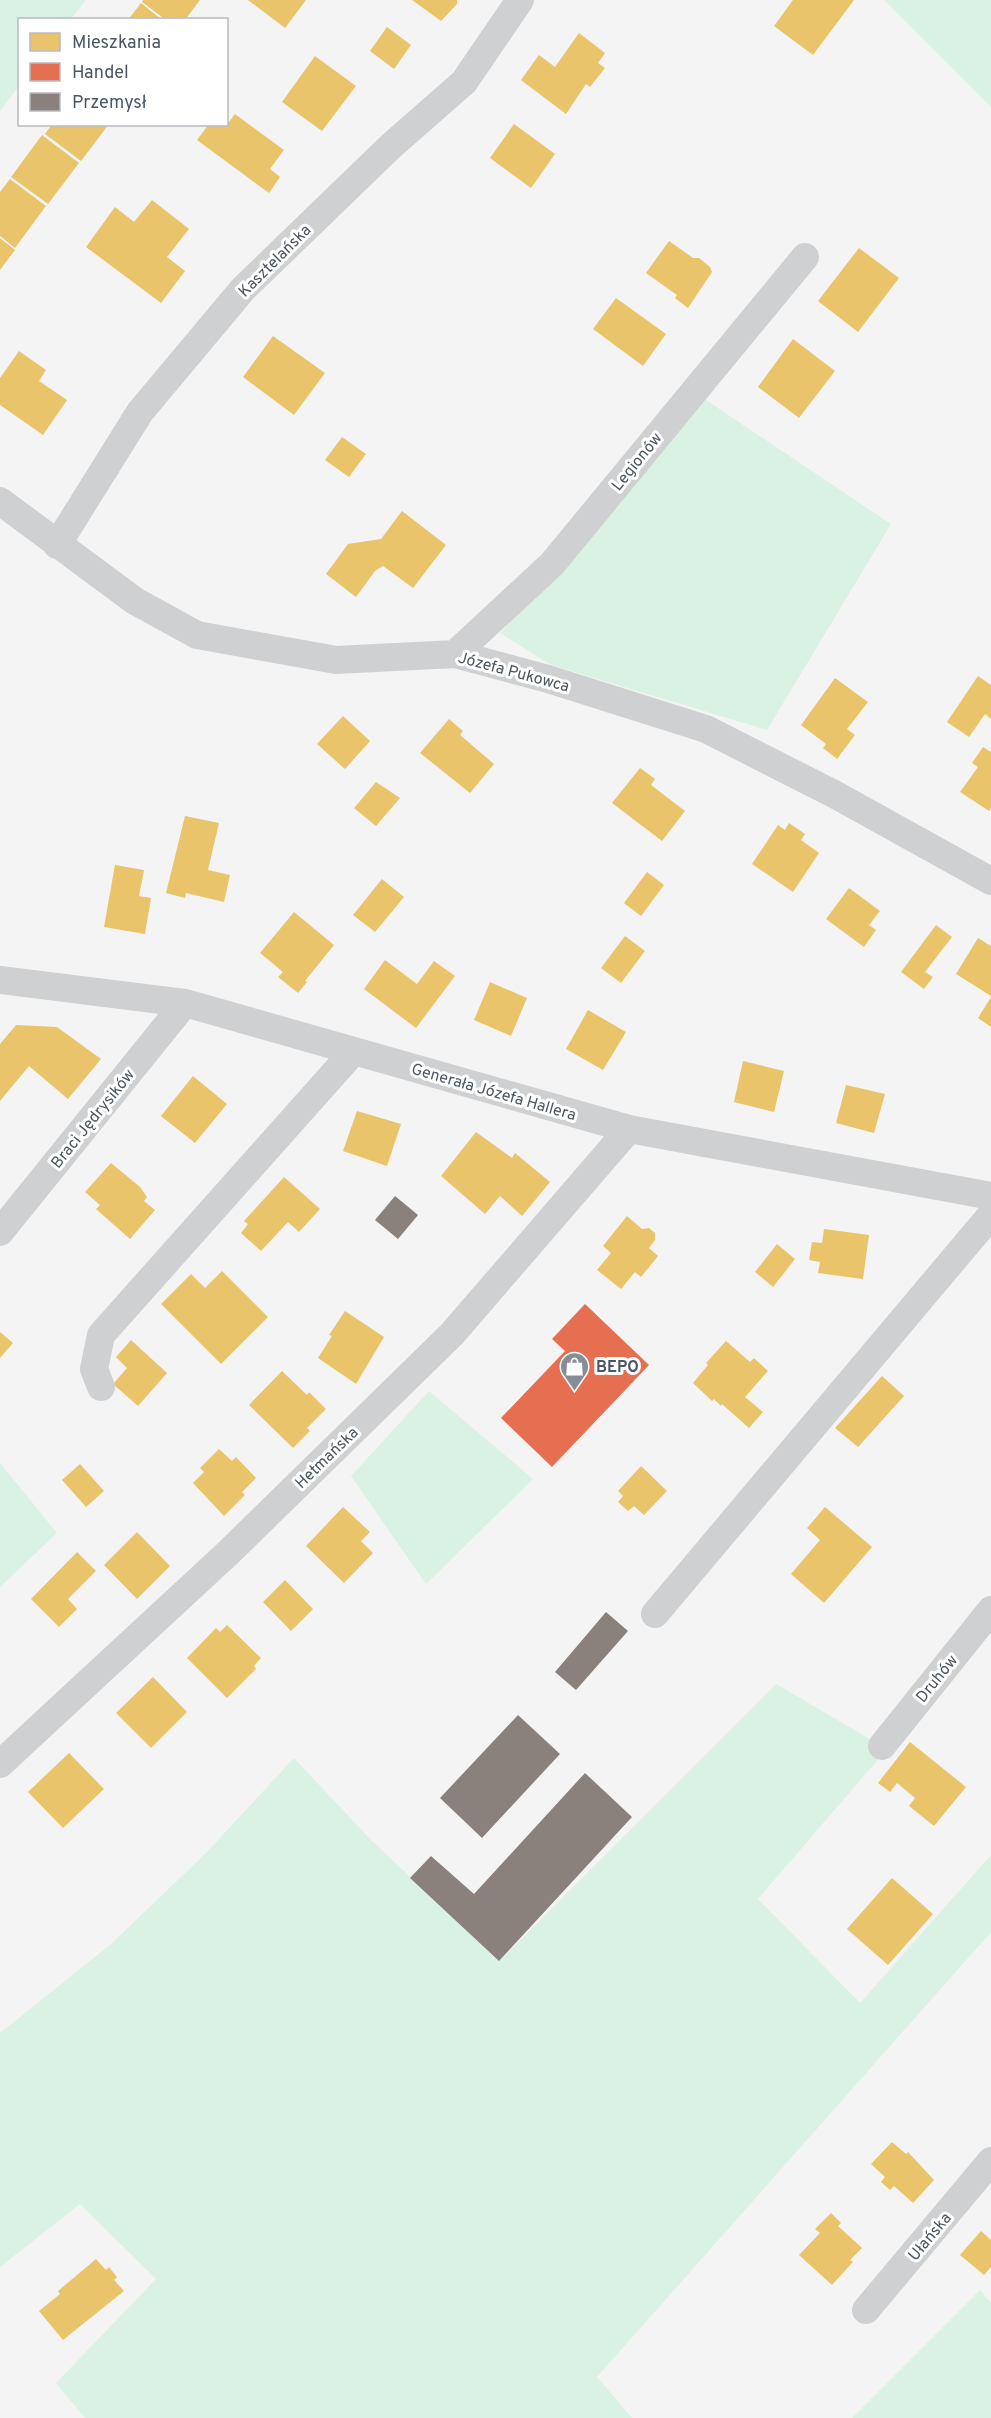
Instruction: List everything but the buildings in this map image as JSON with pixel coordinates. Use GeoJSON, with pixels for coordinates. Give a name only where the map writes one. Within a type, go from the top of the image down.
{"type":"FeatureCollection","features":[{"type":"Feature","properties":{"kind":"street","name":"Kasztelańska"},"geometry":{"type":"LineString","coordinates":[[57,545],[140,412],[243,289],[391,146],[464,82],[520,0]]}},
{"type":"Feature","properties":{"kind":"street","name":"Legionów"},"geometry":{"type":"LineString","coordinates":[[455,654],[552,564],[805,257]]}},
{"type":"Feature","properties":{"kind":"street","name":"Józefa Pukowca"},"geometry":{"type":"LineString","coordinates":[[0,501],[135,601],[196,635],[336,660],[455,654],[548,679],[706,729],[834,794],[991,881]]}},
{"type":"Feature","properties":{"kind":"street","name":"Generała Józefa Hallera"},"geometry":{"type":"LineString","coordinates":[[0,980],[185,1003],[629,1129],[991,1196]]}},
{"type":"Feature","properties":{"kind":"street","name":"Braci Jędrysików"},"geometry":{"type":"LineString","coordinates":[[0,1232],[185,1003]]}},
{"type":"Feature","properties":{"kind":"street"},"geometry":{"type":"LineString","coordinates":[[101,1387],[94,1369],[100,1335],[354,1051]]}},
{"type":"Feature","properties":{"kind":"street","name":"Hetmańska"},"geometry":{"type":"LineString","coordinates":[[0,1764],[228,1553],[452,1334],[629,1129]]}},
{"type":"Feature","properties":{"kind":"street"},"geometry":{"type":"LineString","coordinates":[[655,1614],[991,1215]]}},
{"type":"Feature","properties":{"kind":"street","name":"Druhów"},"geometry":{"type":"LineString","coordinates":[[882,1746],[991,1610]]}},
{"type":"Feature","properties":{"kind":"street","name":"Ułańska"},"geometry":{"type":"LineString","coordinates":[[866,2310],[991,2162]]}},
{"type":"Feature","properties":{"kind":"green space"},"geometry":{"type":"Polygon","coordinates":[[[0,0],[86,0],[72,18],[18,18],[18,87],[0,111],[0,0]]]}},
{"type":"Feature","properties":{"kind":"green space"},"geometry":{"type":"Polygon","coordinates":[[[884,0],[991,0],[991,107],[884,0]]]}},
{"type":"Feature","properties":{"kind":"green space"},"geometry":{"type":"Polygon","coordinates":[[[703,398],[891,524],[767,730],[551,665],[500,633],[703,398]]]}},
{"type":"Feature","properties":{"kind":"green space"},"geometry":{"type":"Polygon","coordinates":[[[429,1391],[533,1479],[426,1584],[351,1476],[429,1391]]]}},
{"type":"Feature","properties":{"kind":"green space"},"geometry":{"type":"Polygon","coordinates":[[[0,1463],[57,1533],[0,1587],[0,1463]]]}},
{"type":"Feature","properties":{"kind":"green space"},"geometry":{"type":"Polygon","coordinates":[[[776,1684],[887,1749],[758,1899],[860,2003],[991,1855],[991,1932],[597,2377],[632,2418],[85,2418],[56,2383],[156,2279],[80,2204],[0,2267],[0,2033],[111,1944],[205,1854],[294,1758],[370,1839],[499,1961],[776,1684]]]}},
{"type":"Feature","properties":{"kind":"green space"},"geometry":{"type":"Polygon","coordinates":[[[980,2290],[991,2303],[991,2418],[852,2418],[980,2290]]]}},
{"type":"Feature","properties":{"kind":"place","name":"BEPO"},"geometry":{"type":"Point","coordinates":[575,1392]}}]}
